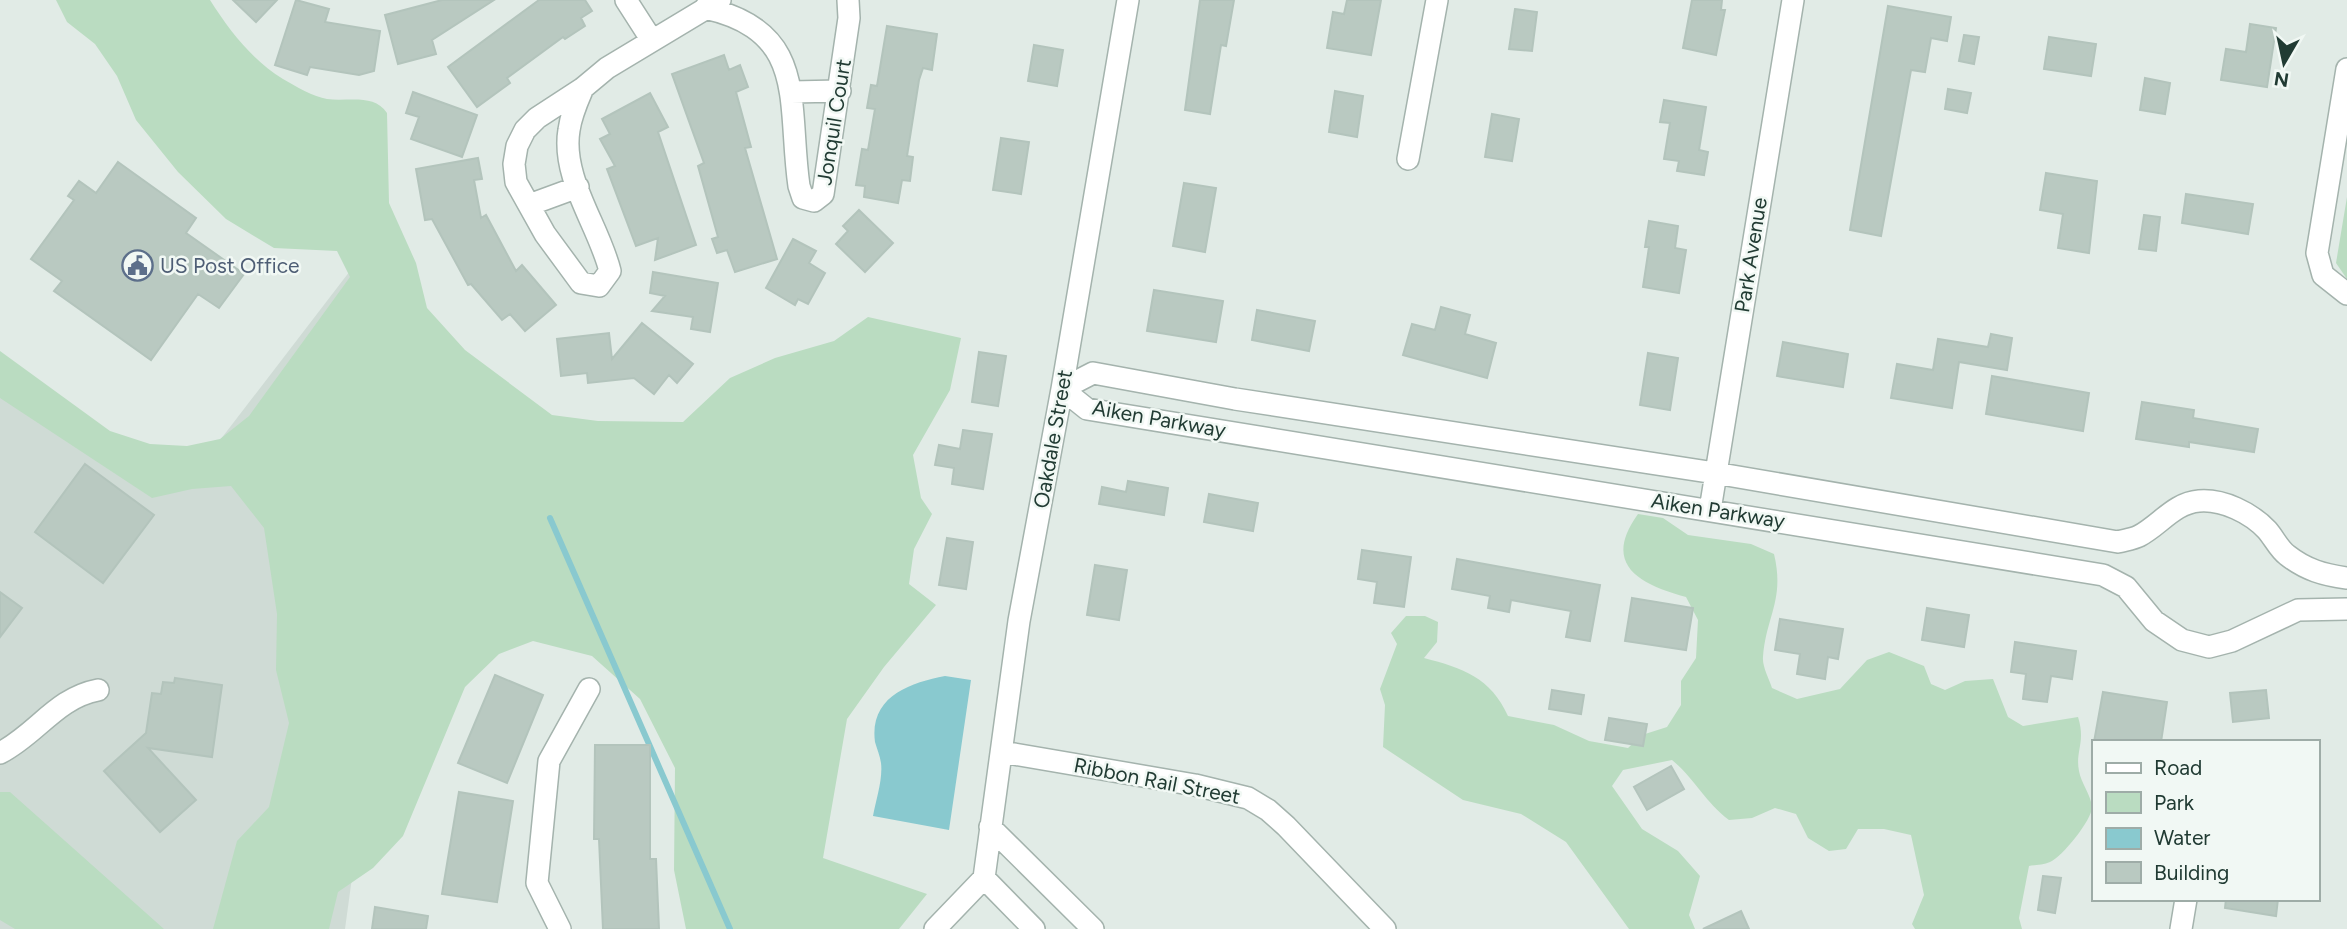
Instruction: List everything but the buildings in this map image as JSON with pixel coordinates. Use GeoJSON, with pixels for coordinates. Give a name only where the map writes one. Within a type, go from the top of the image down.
{"type":"FeatureCollection","features":[{"type":"Feature","properties":{"kind":"street"},"geometry":{"type":"LineString","coordinates":[[626,0],[651,39]]}},
{"type":"Feature","properties":{"kind":"street","name":"Jonquil Court"},"geometry":{"type":"LineString","coordinates":[[578,187],[606,251],[610,271],[599,286],[581,283],[545,234],[516,182],[514,164],[517,146],[525,130],[537,118],[651,39],[713,4],[755,26],[775,45],[791,92],[799,186],[803,198],[814,201],[823,194],[840,91],[848,0]]}},
{"type":"Feature","properties":{"kind":"street","name":"Oakdale Street"},"geometry":{"type":"LineString","coordinates":[[984,878],[1019,621],[1062,389],[1128,0]]}},
{"type":"Feature","properties":{"kind":"street"},"geometry":{"type":"LineString","coordinates":[[1408,159],[1437,0]]}},
{"type":"Feature","properties":{"kind":"street","name":"Park Avenue"},"geometry":{"type":"LineString","coordinates":[[1710,510],[1793,0]]}},
{"type":"Feature","properties":{"kind":"street"},"geometry":{"type":"LineString","coordinates":[[2347,68],[2317,253],[2323,275],[2347,294]]}},
{"type":"Feature","properties":{"kind":"street"},"geometry":{"type":"LineString","coordinates":[[529,205],[578,187],[568,139],[573,114],[583,88]]}},
{"type":"Feature","properties":{"kind":"street"},"geometry":{"type":"LineString","coordinates":[[791,92],[840,91]]}},
{"type":"Feature","properties":{"kind":"street","name":"Aiken Parkway"},"geometry":{"type":"LineString","coordinates":[[2337,577],[2302,566],[2284,553],[2266,529],[2244,512],[2221,503],[2198,501],[2174,509],[2139,536],[2118,542],[1715,473],[1234,399],[1093,373],[1062,389],[1087,409],[2103,575],[2126,587],[2154,621],[2182,640],[2209,646],[2232,640],[2298,610],[2347,609]]}},
{"type":"Feature","properties":{"kind":"street"},"geometry":{"type":"LineString","coordinates":[[2103,575],[2109,541]]}},
{"type":"Feature","properties":{"kind":"street"},"geometry":{"type":"LineString","coordinates":[[2322,608],[2337,577]]}},
{"type":"Feature","properties":{"kind":"street"},"geometry":{"type":"LineString","coordinates":[[560,929],[537,883],[549,761],[589,689]]}},
{"type":"Feature","properties":{"kind":"street"},"geometry":{"type":"LineString","coordinates":[[0,753],[36,731],[54,709],[79,694],[98,690]]}},
{"type":"Feature","properties":{"kind":"street","name":"Ribbon Rail Street"},"geometry":{"type":"LineString","coordinates":[[1002,752],[1195,785],[1248,799],[1268,810],[1286,826],[1385,929]]}},
{"type":"Feature","properties":{"kind":"street"},"geometry":{"type":"LineString","coordinates":[[990,827],[1093,929]]}},
{"type":"Feature","properties":{"kind":"street"},"geometry":{"type":"LineString","coordinates":[[935,929],[984,878],[1034,929]]}},
{"type":"Feature","properties":{"kind":"street"},"geometry":{"type":"LineString","coordinates":[[2181,929],[2186,901]]}},
{"type":"Feature","properties":{"kind":"shaded area"},"geometry":{"type":"Polygon","coordinates":[[[363,254],[428,319],[345,929],[0,929],[0,362],[184,487],[363,254]]]}},
{"type":"Feature","properties":{"kind":"green space"},"geometry":{"type":"Polygon","coordinates":[[[56,0],[210,0],[242,44],[261,63],[283,79],[322,98],[368,101],[382,107],[387,113],[389,203],[416,263],[427,308],[465,350],[552,415],[598,421],[683,422],[730,378],[775,358],[834,341],[868,317],[961,338],[950,390],[913,455],[921,498],[932,514],[914,549],[909,584],[936,605],[884,667],[847,719],[823,858],[927,894],[899,929],[686,929],[674,870],[675,768],[640,699],[592,656],[533,641],[499,654],[465,687],[403,836],[373,868],[338,892],[329,929],[213,929],[237,841],[269,807],[289,723],[276,670],[277,614],[264,528],[231,486],[192,489],[152,498],[0,398],[0,351],[110,431],[150,444],[187,446],[220,439],[249,416],[350,277],[337,251],[274,248],[226,219],[178,172],[136,120],[117,76],[95,44],[67,22],[56,0]]]}},
{"type":"Feature","properties":{"kind":"green space"},"geometry":{"type":"Polygon","coordinates":[[[2347,197],[2347,279],[2336,263],[2347,197]]]}},
{"type":"Feature","properties":{"kind":"green space"},"geometry":{"type":"Polygon","coordinates":[[[1638,514],[1663,518],[1688,535],[1751,544],[1774,554],[1777,570],[1776,596],[1763,657],[1772,688],[1797,699],[1840,689],[1867,660],[1889,652],[1924,666],[1931,684],[1945,690],[1965,681],[1993,679],[2008,717],[2023,726],[2078,717],[2081,733],[2079,771],[2091,802],[2091,813],[2075,838],[2055,859],[2045,864],[2029,866],[2019,918],[2022,929],[1915,929],[1912,924],[1924,895],[1911,835],[1884,829],[1858,829],[1846,849],[1829,851],[1808,838],[1796,814],[1775,808],[1752,818],[1729,820],[1672,760],[1623,770],[1612,786],[1642,829],[1678,851],[1700,876],[1689,915],[1695,929],[1629,929],[1566,842],[1521,814],[1463,800],[1383,747],[1385,705],[1380,689],[1397,644],[1391,633],[1406,616],[1425,616],[1438,622],[1437,642],[1424,658],[1451,666],[1474,677],[1493,692],[1508,716],[1554,725],[1589,741],[1628,748],[1642,735],[1667,727],[1681,705],[1681,681],[1696,658],[1698,620],[1686,597],[1653,586],[1630,569],[1625,559],[1624,546],[1628,531],[1638,514]]]}},
{"type":"Feature","properties":{"kind":"green space"},"geometry":{"type":"Polygon","coordinates":[[[0,792],[10,792],[164,929],[15,929],[0,920],[0,792]]]}},
{"type":"Feature","properties":{"kind":"water"},"geometry":{"type":"Polygon","coordinates":[[[945,676],[971,680],[949,830],[873,816],[881,776],[881,760],[875,742],[878,714],[885,703],[905,688],[945,676]]]}},
{"type":"Feature","properties":{"kind":"waterway"},"geometry":{"type":"LineString","coordinates":[[550,518],[730,929]]}},
{"type":"Feature","properties":{"kind":"place","name":"US Post Office"},"geometry":{"type":"Point","coordinates":[137,266]}}]}
